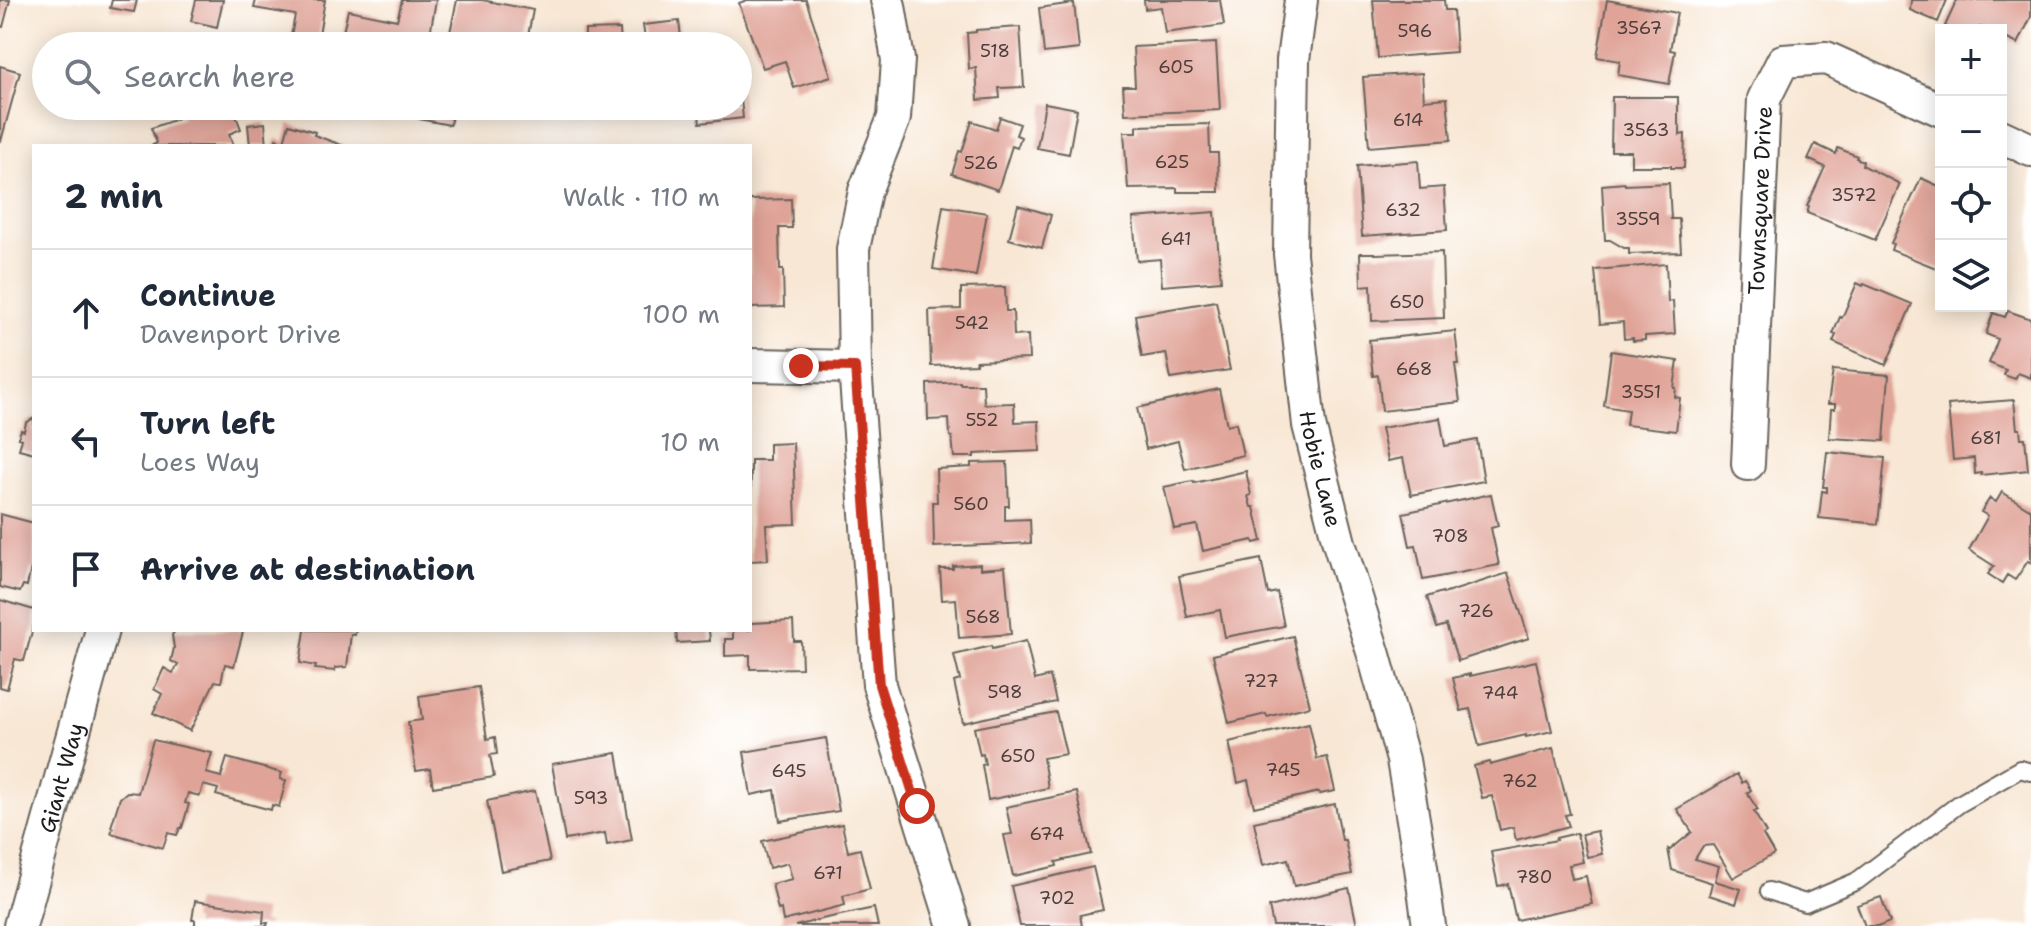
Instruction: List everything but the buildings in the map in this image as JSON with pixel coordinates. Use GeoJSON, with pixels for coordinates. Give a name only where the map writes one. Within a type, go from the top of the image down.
{"type":"FeatureCollection","features":[{"type":"Feature","properties":{"kind":"street"},"geometry":{"type":"LineString","coordinates":[[887,0],[898,60],[894,118],[865,191],[853,249],[855,367],[879,685],[954,926]]}},
{"type":"Feature","properties":{"kind":"street","name":"Hobie Lane"},"geometry":{"type":"LineString","coordinates":[[1301,0],[1293,60],[1290,254],[1309,425],[1339,543],[1403,760],[1429,926]]}},
{"type":"Feature","properties":{"kind":"street","name":"Townsquare Drive"},"geometry":{"type":"LineString","coordinates":[[1748,464],[1764,99],[1783,61],[1826,58],[1935,107]]}},
{"type":"Feature","properties":{"kind":"street"},"geometry":{"type":"LineString","coordinates":[[2007,139],[2031,150]]}},
{"type":"Feature","properties":{"kind":"street"},"geometry":{"type":"LineString","coordinates":[[752,365],[855,367]]}},
{"type":"Feature","properties":{"kind":"street","name":"Giant Way"},"geometry":{"type":"LineString","coordinates":[[20,926],[101,632]]}},
{"type":"Feature","properties":{"kind":"lane"},"geometry":{"type":"LineString","coordinates":[[1769,891],[1805,903],[1857,881],[1959,804],[2020,769],[2031,772]]}},
{"type":"Feature","properties":{"kind":"route"},"geometry":{"type":"LineString","coordinates":[[801,366],[855,367],[879,685],[917,806]]}}]}
